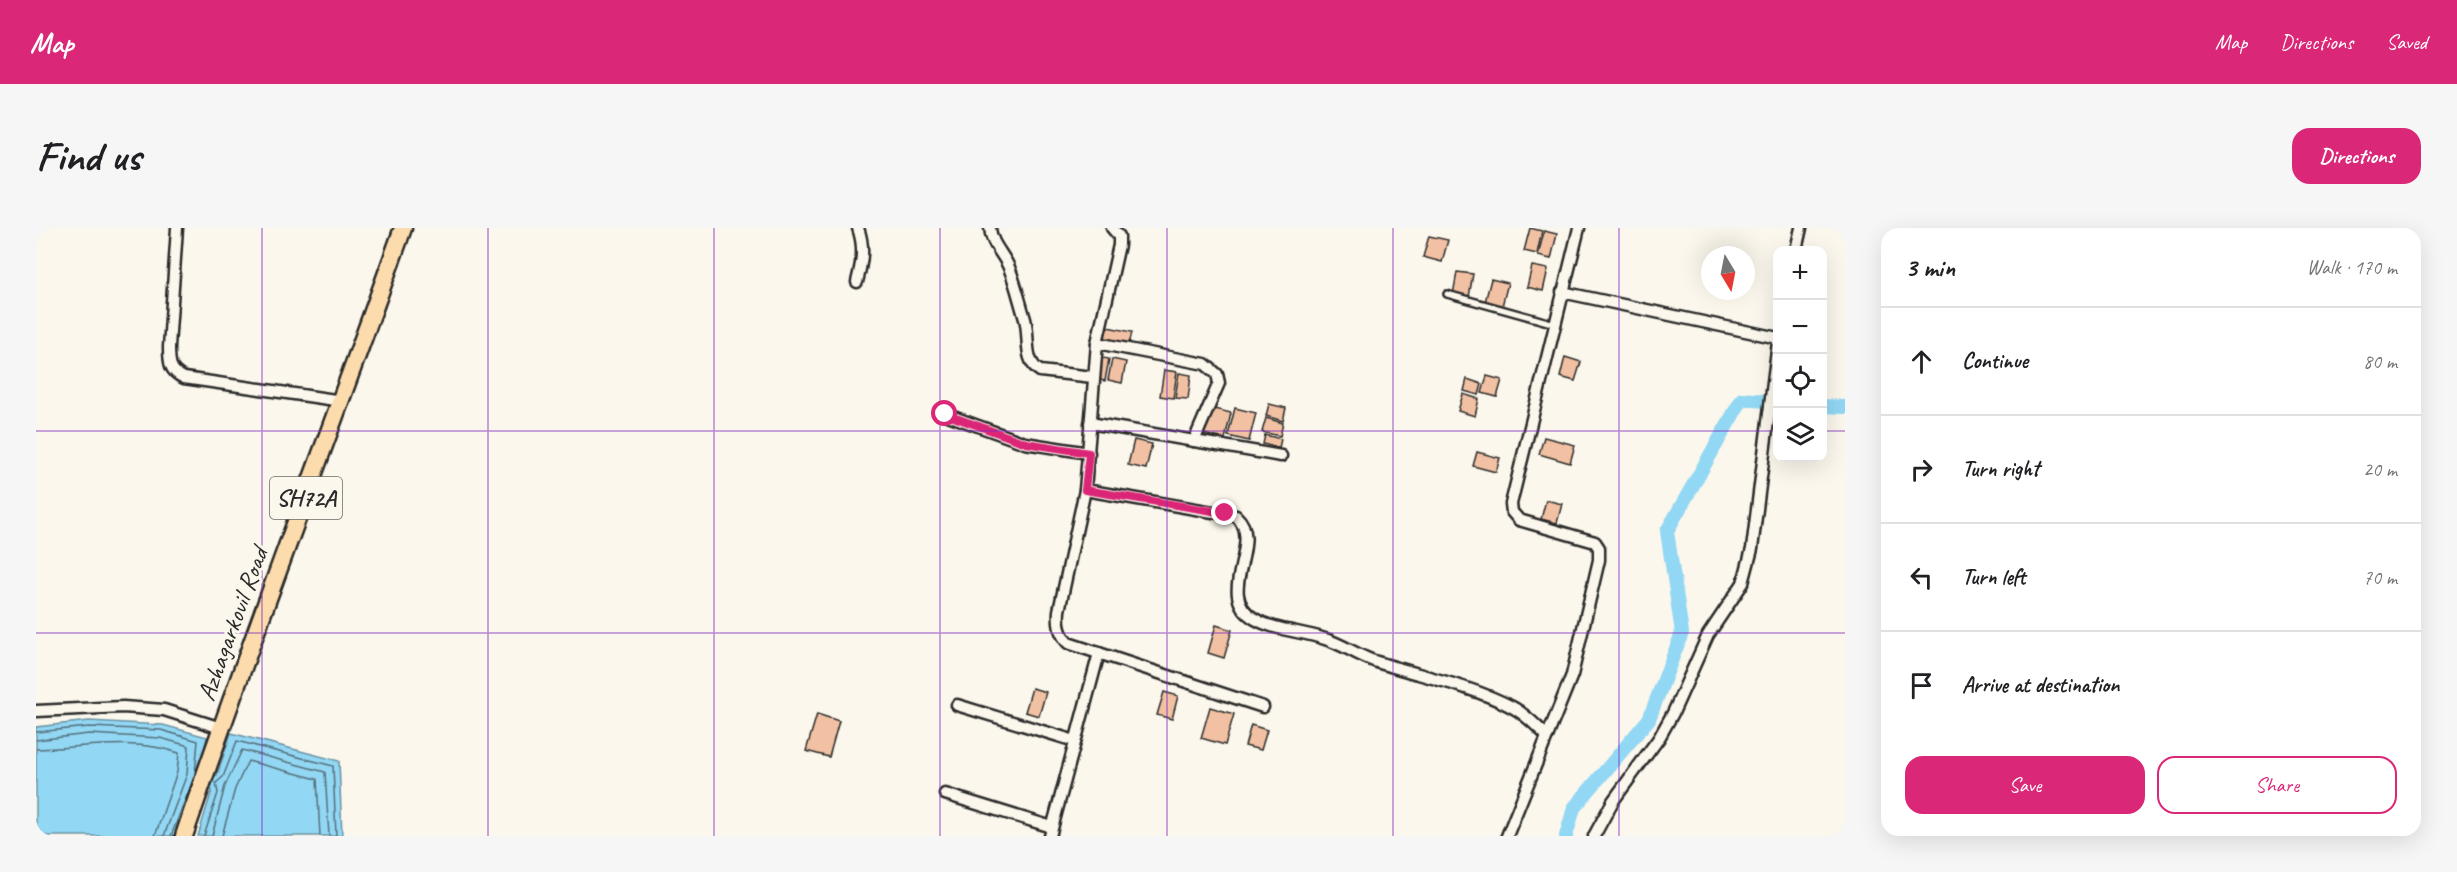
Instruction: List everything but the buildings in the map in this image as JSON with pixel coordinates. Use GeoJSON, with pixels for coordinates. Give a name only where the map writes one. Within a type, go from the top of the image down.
{"type":"FeatureCollection","features":[{"type":"Feature","properties":{"kind":"main road","name":"Azhagarkovil Road"},"geometry":{"type":"LineString","coordinates":[[184,836],[403,228]]}},
{"type":"Feature","properties":{"kind":"street"},"geometry":{"type":"LineString","coordinates":[[177,228],[169,346],[170,365],[175,373],[184,378],[342,401]]}},
{"type":"Feature","properties":{"kind":"street"},"geometry":{"type":"LineString","coordinates":[[857,282],[863,243],[858,228]]}},
{"type":"Feature","properties":{"kind":"street"},"geometry":{"type":"LineString","coordinates":[[990,228],[995,244],[1010,269],[1025,319],[1029,354],[1034,368],[1040,371],[1093,377]]}},
{"type":"Feature","properties":{"kind":"street"},"geometry":{"type":"LineString","coordinates":[[1112,228],[1119,236],[1119,246],[1098,343],[1093,377],[1085,490],[1059,611],[1058,626],[1068,643],[1263,707]]}},
{"type":"Feature","properties":{"kind":"street"},"geometry":{"type":"LineString","coordinates":[[1507,836],[1572,675],[1599,560],[1599,548],[1594,542],[1519,520],[1512,512],[1514,487],[1579,228]]}},
{"type":"Feature","properties":{"kind":"street"},"geometry":{"type":"LineString","coordinates":[[1797,246],[1801,228]]}},
{"type":"Feature","properties":{"kind":"street"},"geometry":{"type":"LineString","coordinates":[[1562,292],[1773,339]]}},
{"type":"Feature","properties":{"kind":"street"},"geometry":{"type":"LineString","coordinates":[[1098,343],[1205,364],[1212,368],[1219,383],[1194,441]]}},
{"type":"Feature","properties":{"kind":"street"},"geometry":{"type":"LineString","coordinates":[[1594,836],[1613,801],[1664,730],[1708,635],[1743,583],[1752,549],[1776,354]]}},
{"type":"Feature","properties":{"kind":"street"},"geometry":{"type":"LineString","coordinates":[[945,414],[1026,443],[1089,453]]}},
{"type":"Feature","properties":{"kind":"street"},"geometry":{"type":"LineString","coordinates":[[1090,423],[1281,456]]}},
{"type":"Feature","properties":{"kind":"street"},"geometry":{"type":"LineString","coordinates":[[1085,490],[1236,516],[1242,521],[1245,532],[1245,545],[1237,580],[1238,597],[1242,609],[1254,619],[1323,638],[1361,657],[1487,697],[1513,708],[1547,736]]}},
{"type":"Feature","properties":{"kind":"street"},"geometry":{"type":"LineString","coordinates":[[945,794],[1051,832],[1099,653]]}},
{"type":"Feature","properties":{"kind":"street"},"geometry":{"type":"LineString","coordinates":[[957,705],[1075,741]]}},
{"type":"Feature","properties":{"kind":"street"},"geometry":{"type":"LineString","coordinates":[[36,711],[123,706],[164,710],[221,728]]}},
{"type":"Feature","properties":{"kind":"lane"},"geometry":{"type":"LineString","coordinates":[[1447,294],[1555,324]]}},
{"type":"Feature","properties":{"kind":"water"},"geometry":{"type":"Polygon","coordinates":[[[89,721],[163,725],[207,737],[200,770],[217,775],[231,733],[339,761],[342,836],[198,836],[212,790],[196,785],[176,836],[36,836],[36,727],[89,721]]]}},
{"type":"Feature","properties":{"kind":"waterway"},"geometry":{"type":"LineString","coordinates":[[1566,836],[1574,808],[1649,719],[1682,633],[1667,531],[1742,399],[1773,402]]}},
{"type":"Feature","properties":{"kind":"waterway"},"geometry":{"type":"LineString","coordinates":[[1827,406],[1845,407]]}},
{"type":"Feature","properties":{"kind":"route"},"geometry":{"type":"LineString","coordinates":[[945,414],[1026,443],[1089,453],[1085,490],[1225,513]]}}]}
